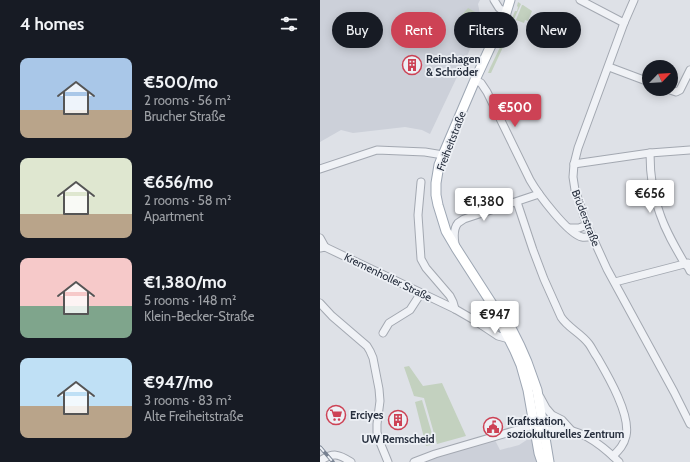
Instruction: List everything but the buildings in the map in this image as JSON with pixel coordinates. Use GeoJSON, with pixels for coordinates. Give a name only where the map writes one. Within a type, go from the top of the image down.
{"type":"FeatureCollection","features":[{"type":"Feature","properties":{"kind":"main road","name":"Freiheitstraße"},"geometry":{"type":"LineString","coordinates":[[506,12],[510,0]]}},
{"type":"Feature","properties":{"kind":"main road","name":"Freiheitstraße"},"geometry":{"type":"LineString","coordinates":[[490,48],[443,155],[438,174],[436,195],[446,231],[503,321],[509,324],[530,368],[537,390],[539,453],[542,462]]}},
{"type":"Feature","properties":{"kind":"main road","name":"Freiheitstraße"},"geometry":{"type":"LineString","coordinates":[[503,321],[503,327],[515,351],[524,377],[549,462]]}},
{"type":"Feature","properties":{"kind":"street"},"geometry":{"type":"LineString","coordinates":[[494,0],[499,8],[505,12]]}},
{"type":"Feature","properties":{"kind":"street"},"geometry":{"type":"LineString","coordinates":[[580,0],[624,23]]}},
{"type":"Feature","properties":{"kind":"street","name":"Brüderstraße"},"geometry":{"type":"LineString","coordinates":[[634,0],[590,115],[574,164],[572,177],[591,236],[690,424]]}},
{"type":"Feature","properties":{"kind":"street"},"geometry":{"type":"LineString","coordinates":[[608,67],[642,79]]}},
{"type":"Feature","properties":{"kind":"street"},"geometry":{"type":"LineString","coordinates":[[678,91],[680,90],[690,70]]}},
{"type":"Feature","properties":{"kind":"street"},"geometry":{"type":"LineString","coordinates":[[475,80],[481,83],[487,92],[530,180],[539,194],[552,211],[574,233],[584,238],[591,236]]}},
{"type":"Feature","properties":{"kind":"street"},"geometry":{"type":"LineString","coordinates":[[320,169],[377,150],[433,153],[443,155]]}},
{"type":"Feature","properties":{"kind":"street"},"geometry":{"type":"LineString","coordinates":[[574,164],[650,153],[690,150]]}},
{"type":"Feature","properties":{"kind":"street"},"geometry":{"type":"LineString","coordinates":[[650,153],[656,201],[660,213],[670,237],[687,263],[690,271]]}},
{"type":"Feature","properties":{"kind":"street"},"geometry":{"type":"LineString","coordinates":[[421,182],[418,216],[421,259],[426,268],[450,296],[455,309]]}},
{"type":"Feature","properties":{"kind":"street"},"geometry":{"type":"LineString","coordinates":[[456,248],[454,238],[455,229],[458,223],[464,219],[539,194]]}},
{"type":"Feature","properties":{"kind":"street"},"geometry":{"type":"LineString","coordinates":[[414,462],[434,454],[539,428],[552,422],[558,423],[593,440],[616,459],[625,442],[627,428],[626,423],[612,382],[590,345],[584,338],[564,322],[561,317],[536,258],[518,202]]}},
{"type":"Feature","properties":{"kind":"street"},"geometry":{"type":"LineString","coordinates":[[569,228],[579,228],[587,225]]}},
{"type":"Feature","properties":{"kind":"street"},"geometry":{"type":"LineString","coordinates":[[320,238],[322,248]]}},
{"type":"Feature","properties":{"kind":"street","name":"Kremenholler Straße"},"geometry":{"type":"LineString","coordinates":[[322,248],[388,276],[455,309],[498,336],[509,339]]}},
{"type":"Feature","properties":{"kind":"street"},"geometry":{"type":"LineString","coordinates":[[615,282],[687,263]]}},
{"type":"Feature","properties":{"kind":"street"},"geometry":{"type":"LineString","coordinates":[[383,333],[389,323],[410,310],[421,293]]}},
{"type":"Feature","properties":{"kind":"street"},"geometry":{"type":"LineString","coordinates":[[320,302],[332,316],[367,346],[370,351],[376,372],[380,400],[377,432],[388,462]]}},
{"type":"Feature","properties":{"kind":"street"},"geometry":{"type":"LineString","coordinates":[[482,325],[494,326],[503,321]]}},
{"type":"Feature","properties":{"kind":"street"},"geometry":{"type":"LineString","coordinates":[[537,390],[540,399],[546,408],[552,415],[562,420],[572,431]]}},
{"type":"Feature","properties":{"kind":"street"},"geometry":{"type":"LineString","coordinates":[[320,461],[331,456],[339,455],[351,462]]}},
{"type":"Feature","properties":{"kind":"shaded area"},"geometry":{"type":"Polygon","coordinates":[[[320,0],[480,0],[478,4],[480,12],[454,12],[454,48],[471,48],[430,134],[422,130],[405,127],[353,133],[341,130],[320,142],[320,0]]]}},
{"type":"Feature","properties":{"kind":"shaded area"},"geometry":{"type":"Polygon","coordinates":[[[542,430],[552,462],[423,462],[424,460],[495,440],[500,450],[519,445],[542,430]]]}},
{"type":"Feature","properties":{"kind":"green space"},"geometry":{"type":"Polygon","coordinates":[[[518,2],[521,4],[517,12],[515,12],[517,11],[518,2]]]}},
{"type":"Feature","properties":{"kind":"green space"},"geometry":{"type":"Polygon","coordinates":[[[522,5],[532,11],[526,12],[526,20],[524,23],[518,21],[518,15],[522,5]]]}},
{"type":"Feature","properties":{"kind":"green space"},"geometry":{"type":"Polygon","coordinates":[[[468,8],[475,12],[464,12],[468,8]]]}},
{"type":"Feature","properties":{"kind":"green space"},"geometry":{"type":"Polygon","coordinates":[[[500,48],[503,48],[491,73],[488,73],[500,48]]]}},
{"type":"Feature","properties":{"kind":"green space"},"geometry":{"type":"Polygon","coordinates":[[[409,366],[423,386],[442,383],[466,436],[437,444],[424,398],[414,396],[404,367],[409,366]]]}},
{"type":"Feature","properties":{"kind":"green space"},"geometry":{"type":"Polygon","coordinates":[[[422,400],[435,444],[426,446],[415,402],[422,400]]]}},
{"type":"Feature","properties":{"kind":"railway"},"geometry":{"type":"LineString","coordinates":[[320,447],[333,462]]}},
{"type":"Feature","properties":{"kind":"place","name":"Reinshagen & Schröder"},"geometry":{"type":"Point","coordinates":[412,65]}},
{"type":"Feature","properties":{"kind":"place","name":"Erciyes"},"geometry":{"type":"Point","coordinates":[336,415]}},
{"type":"Feature","properties":{"kind":"place","name":"UW Remscheid"},"geometry":{"type":"Point","coordinates":[398,420]}},
{"type":"Feature","properties":{"kind":"place","name":"Kraftstation, soziokulturelles Zentrum"},"geometry":{"type":"Point","coordinates":[493,427]}}]}
